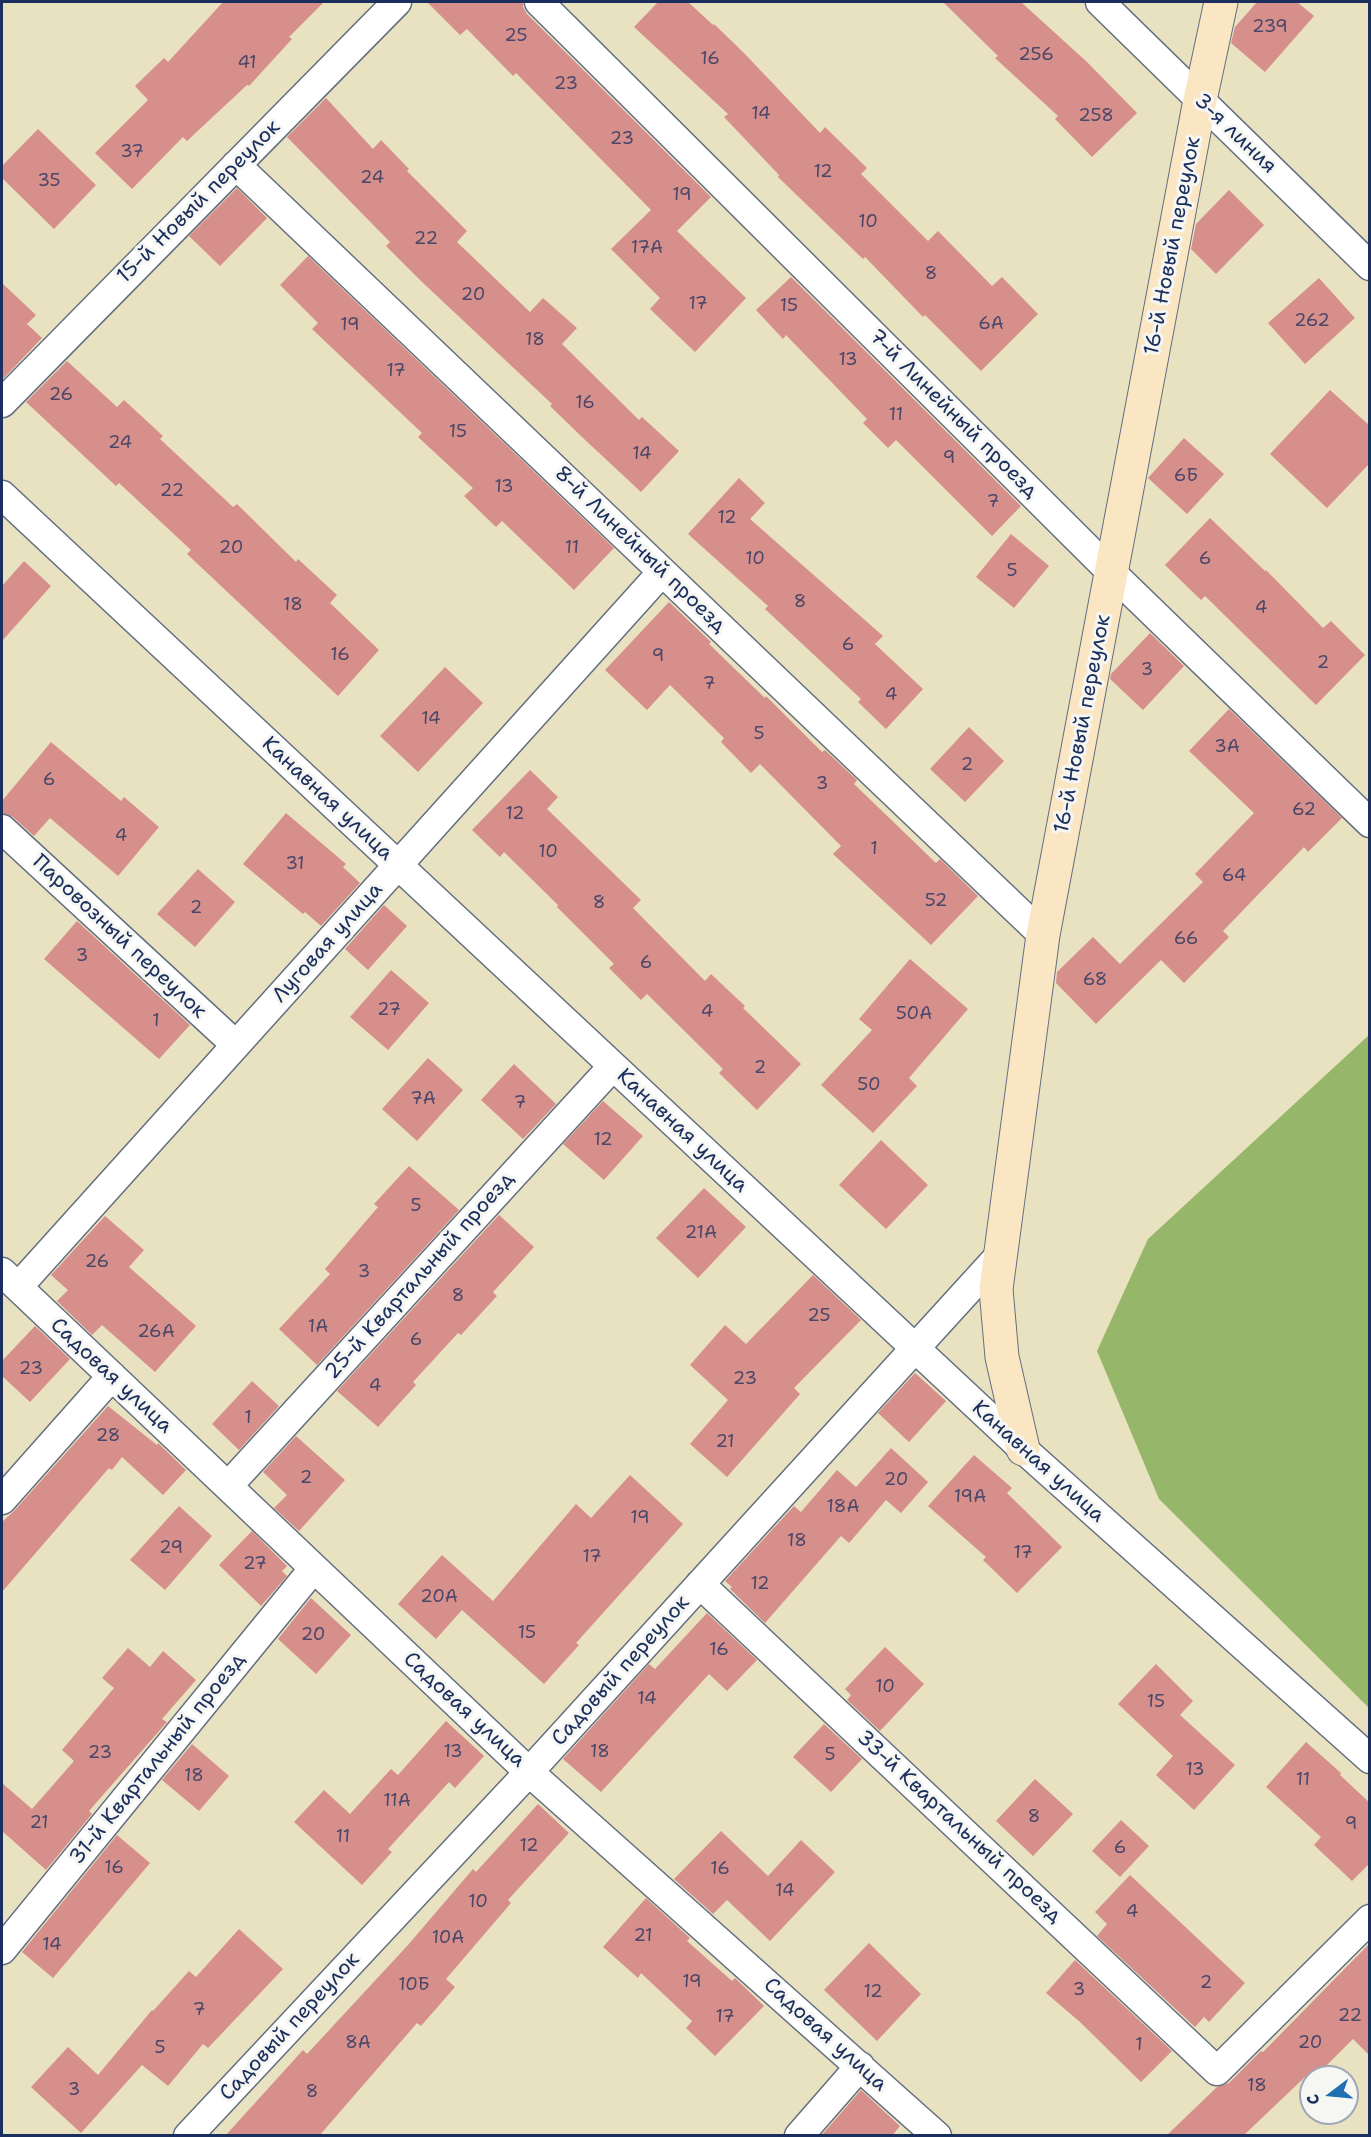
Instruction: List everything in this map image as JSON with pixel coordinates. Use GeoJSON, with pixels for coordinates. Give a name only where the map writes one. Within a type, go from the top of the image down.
{"type":"FeatureCollection","features":[{"type":"Feature","properties":{"kind":"street","name":"15-й Новый переулок"},"geometry":{"type":"LineString","coordinates":[[2,403],[397,2]]}},
{"type":"Feature","properties":{"kind":"street","name":"7-й Линейный проезд"},"geometry":{"type":"LineString","coordinates":[[539,2],[1112,572],[1370,823]]}},
{"type":"Feature","properties":{"kind":"street","name":"3-я линия"},"geometry":{"type":"LineString","coordinates":[[1100,2],[1370,266]]}},
{"type":"Feature","properties":{"kind":"street","name":"16-й Новый переулок"},"geometry":{"type":"LineString","coordinates":[[1023,1449],[1002,1357],[996,1290],[1043,935],[1200,100],[1221,2]]}},
{"type":"Feature","properties":{"kind":"street","name":"8-й Линейный проезд"},"geometry":{"type":"LineString","coordinates":[[236,165],[1043,935]]}},
{"type":"Feature","properties":{"kind":"street","name":"Канавная улица"},"geometry":{"type":"LineString","coordinates":[[2,495],[1023,1449],[1370,1759]]}},
{"type":"Feature","properties":{"kind":"street","name":"Луговая улица"},"geometry":{"type":"LineString","coordinates":[[10,1280],[236,1045],[662,572]]}},
{"type":"Feature","properties":{"kind":"street","name":"Паровозный переулок"},"geometry":{"type":"LineString","coordinates":[[2,829],[236,1045]]}},
{"type":"Feature","properties":{"kind":"street","name":"25-й Квартальный проезд"},"geometry":{"type":"LineString","coordinates":[[228,1486],[613,1066]]}},
{"type":"Feature","properties":{"kind":"street","name":"Садовый переулок"},"geometry":{"type":"LineString","coordinates":[[199,2132],[1000,1255]]}},
{"type":"Feature","properties":{"kind":"street","name":"Садовая улица"},"geometry":{"type":"LineString","coordinates":[[10,1280],[529,1772],[937,2136]]}},
{"type":"Feature","properties":{"kind":"street"},"geometry":{"type":"LineString","coordinates":[[2,1500],[112,1376]]}},
{"type":"Feature","properties":{"kind":"street","name":"31-й Квартальный проезд"},"geometry":{"type":"LineString","coordinates":[[2,1950],[314,1568]]}},
{"type":"Feature","properties":{"kind":"street","name":"33-й Квартальный проезд"},"geometry":{"type":"LineString","coordinates":[[700,1584],[1217,2071],[1370,1919]]}},
{"type":"Feature","properties":{"kind":"street"},"geometry":{"type":"LineString","coordinates":[[799,2136],[860,2066]]}},
{"type":"Feature","properties":{"kind":"green space"},"geometry":{"type":"Polygon","coordinates":[[[1369,1035],[1369,1708],[1159,1499],[1097,1351],[1148,1239],[1369,1035]]]}},
{"type":"Feature","properties":{"kind":"building"},"geometry":{"type":"Polygon","coordinates":[[[223,2],[324,2],[289,37],[292,39],[249,86],[247,85],[187,141],[183,137],[132,189],[95,153],[148,100],[135,86],[164,58],[168,62],[223,2]]]}},
{"type":"Feature","properties":{"kind":"building"},"geometry":{"type":"Polygon","coordinates":[[[427,2],[523,2],[527,14],[711,197],[677,231],[746,298],[695,352],[650,309],[660,298],[611,249],[651,210],[516,73],[513,76],[467,29],[460,35],[427,2]]]}},
{"type":"Feature","properties":{"kind":"building"},"geometry":{"type":"Polygon","coordinates":[[[658,2],[688,2],[744,53],[820,133],[825,127],[867,168],[861,174],[928,241],[938,231],[992,286],[1002,277],[1038,314],[981,371],[925,315],[923,317],[865,257],[863,259],[778,177],[779,175],[724,117],[728,114],[634,27],[658,2]]]}},
{"type":"Feature","properties":{"kind":"building"},"geometry":{"type":"Polygon","coordinates":[[[943,2],[1021,2],[1087,62],[1137,113],[1092,157],[1055,119],[1058,116],[995,58],[998,56],[943,2]]]}},
{"type":"Feature","properties":{"kind":"building"},"geometry":{"type":"Polygon","coordinates":[[[1257,2],[1297,2],[1314,16],[1265,72],[1231,43],[1235,27],[1257,2]]]}},
{"type":"Feature","properties":{"kind":"building"},"geometry":{"type":"Polygon","coordinates":[[[326,98],[373,149],[381,140],[409,169],[407,171],[467,231],[457,242],[530,312],[543,298],[577,328],[562,344],[639,420],[642,417],[679,451],[641,492],[386,246],[390,242],[287,137],[326,98]]]}},
{"type":"Feature","properties":{"kind":"building"},"geometry":{"type":"Polygon","coordinates":[[[38,129],[96,185],[54,229],[2,178],[2,166],[38,129]]]}},
{"type":"Feature","properties":{"kind":"building"},"geometry":{"type":"Polygon","coordinates":[[[237,188],[267,218],[220,266],[189,236],[237,188]]]}},
{"type":"Feature","properties":{"kind":"building"},"geometry":{"type":"Polygon","coordinates":[[[1229,190],[1264,225],[1216,274],[1191,249],[1196,224],[1229,190]]]}},
{"type":"Feature","properties":{"kind":"building"},"geometry":{"type":"Polygon","coordinates":[[[308,256],[614,548],[574,590],[502,521],[496,527],[464,496],[473,488],[418,437],[422,433],[312,329],[318,323],[280,285],[308,256]]]}},
{"type":"Feature","properties":{"kind":"building"},"geometry":{"type":"Polygon","coordinates":[[[791,277],[1021,506],[992,536],[896,440],[888,448],[863,423],[867,419],[786,335],[783,339],[756,310],[791,277]]]}},
{"type":"Feature","properties":{"kind":"building"},"geometry":{"type":"Polygon","coordinates":[[[1319,278],[1355,318],[1305,364],[1268,323],[1319,278]]]}},
{"type":"Feature","properties":{"kind":"building"},"geometry":{"type":"Polygon","coordinates":[[[2,283],[36,315],[27,324],[42,338],[2,380],[2,283]]]}},
{"type":"Feature","properties":{"kind":"building"},"geometry":{"type":"Polygon","coordinates":[[[67,361],[117,407],[124,400],[163,436],[160,439],[233,507],[237,504],[296,562],[298,559],[337,595],[330,603],[379,650],[338,696],[187,554],[191,550],[119,483],[116,486],[26,402],[67,361]]]}},
{"type":"Feature","properties":{"kind":"building"},"geometry":{"type":"Polygon","coordinates":[[[1330,390],[1370,426],[1370,463],[1327,508],[1270,454],[1330,390]]]}},
{"type":"Feature","properties":{"kind":"building"},"geometry":{"type":"Polygon","coordinates":[[[1184,438],[1224,474],[1187,514],[1148,478],[1184,438]]]}},
{"type":"Feature","properties":{"kind":"building"},"geometry":{"type":"Polygon","coordinates":[[[739,478],[765,503],[750,519],[883,636],[875,644],[923,689],[886,729],[858,702],[861,699],[765,609],[768,606],[688,534],[739,478]]]}},
{"type":"Feature","properties":{"kind":"building"},"geometry":{"type":"Polygon","coordinates":[[[1210,518],[1266,570],[1323,628],[1331,621],[1365,655],[1316,705],[1205,596],[1201,600],[1165,565],[1210,518]]]}},
{"type":"Feature","properties":{"kind":"building"},"geometry":{"type":"Polygon","coordinates":[[[1011,534],[1049,566],[1014,608],[976,577],[1011,534]]]}},
{"type":"Feature","properties":{"kind":"building"},"geometry":{"type":"Polygon","coordinates":[[[24,561],[51,586],[2,641],[2,586],[24,561]]]}},
{"type":"Feature","properties":{"kind":"building"},"geometry":{"type":"Polygon","coordinates":[[[669,602],[711,642],[709,644],[822,752],[825,750],[857,780],[854,784],[936,863],[940,859],[978,896],[931,945],[833,854],[841,846],[760,764],[751,773],[721,742],[724,738],[670,685],[647,710],[605,670],[669,602]]]}},
{"type":"Feature","properties":{"kind":"building"},"geometry":{"type":"Polygon","coordinates":[[[1150,633],[1184,666],[1143,710],[1110,679],[1111,674],[1150,633]]]}},
{"type":"Feature","properties":{"kind":"building"},"geometry":{"type":"Polygon","coordinates":[[[445,667],[483,703],[418,772],[380,736],[445,667]]]}},
{"type":"Feature","properties":{"kind":"building"},"geometry":{"type":"Polygon","coordinates":[[[1229,709],[1342,818],[1308,852],[1304,847],[1223,931],[1229,937],[1184,983],[1161,960],[1096,1024],[1056,983],[1057,972],[1093,937],[1120,964],[1203,882],[1195,874],[1254,813],[1189,751],[1229,709]]]}},
{"type":"Feature","properties":{"kind":"building"},"geometry":{"type":"Polygon","coordinates":[[[969,727],[1004,761],[965,802],[930,769],[969,727]]]}},
{"type":"Feature","properties":{"kind":"building"},"geometry":{"type":"Polygon","coordinates":[[[51,742],[121,801],[124,797],[159,827],[118,876],[50,818],[34,836],[13,817],[2,813],[2,801],[51,742]]]}},
{"type":"Feature","properties":{"kind":"building"},"geometry":{"type":"Polygon","coordinates":[[[530,770],[558,797],[547,809],[641,900],[633,908],[705,981],[711,974],[801,1064],[757,1110],[719,1073],[723,1069],[647,994],[641,1000],[609,968],[614,964],[557,907],[558,905],[504,852],[500,857],[472,830],[530,770]]]}},
{"type":"Feature","properties":{"kind":"building"},"geometry":{"type":"Polygon","coordinates":[[[286,813],[346,864],[343,867],[360,883],[321,926],[305,912],[303,914],[243,864],[286,813]]]}},
{"type":"Feature","properties":{"kind":"building"},"geometry":{"type":"Polygon","coordinates":[[[198,869],[235,902],[195,947],[157,914],[198,869]]]}},
{"type":"Feature","properties":{"kind":"building"},"geometry":{"type":"Polygon","coordinates":[[[384,905],[407,926],[368,970],[345,949],[384,905]]]}},
{"type":"Feature","properties":{"kind":"building"},"geometry":{"type":"Polygon","coordinates":[[[77,921],[190,1025],[159,1059],[44,959],[77,921]]]}},
{"type":"Feature","properties":{"kind":"building"},"geometry":{"type":"Polygon","coordinates":[[[910,959],[968,1009],[909,1078],[917,1086],[873,1133],[821,1085],[872,1030],[859,1019],[910,959]]]}},
{"type":"Feature","properties":{"kind":"building"},"geometry":{"type":"Polygon","coordinates":[[[391,970],[429,1003],[388,1050],[350,1017],[391,970]]]}},
{"type":"Feature","properties":{"kind":"building"},"geometry":{"type":"Polygon","coordinates":[[[428,1058],[463,1090],[417,1141],[382,1109],[428,1058]]]}},
{"type":"Feature","properties":{"kind":"building"},"geometry":{"type":"Polygon","coordinates":[[[514,1064],[556,1104],[523,1139],[481,1100],[514,1064]]]}},
{"type":"Feature","properties":{"kind":"building"},"geometry":{"type":"Polygon","coordinates":[[[603,1101],[643,1136],[604,1180],[563,1144],[603,1101]]]}},
{"type":"Feature","properties":{"kind":"building"},"geometry":{"type":"Polygon","coordinates":[[[881,1140],[928,1185],[886,1229],[839,1185],[881,1140]]]}},
{"type":"Feature","properties":{"kind":"building"},"geometry":{"type":"Polygon","coordinates":[[[409,1166],[459,1210],[317,1365],[279,1329],[330,1274],[325,1269],[378,1207],[374,1204],[409,1166]]]}},
{"type":"Feature","properties":{"kind":"building"},"geometry":{"type":"Polygon","coordinates":[[[704,1188],[746,1227],[698,1278],[656,1238],[704,1188]]]}},
{"type":"Feature","properties":{"kind":"building"},"geometry":{"type":"Polygon","coordinates":[[[499,1215],[534,1247],[493,1292],[497,1296],[461,1335],[458,1333],[413,1382],[416,1385],[378,1427],[337,1391],[499,1215]]]}},
{"type":"Feature","properties":{"kind":"building"},"geometry":{"type":"Polygon","coordinates":[[[105,1216],[144,1250],[129,1267],[196,1326],[155,1372],[102,1325],[92,1335],[57,1301],[68,1290],[51,1275],[105,1216]]]}},
{"type":"Feature","properties":{"kind":"building"},"geometry":{"type":"Polygon","coordinates":[[[813,1275],[861,1320],[794,1388],[800,1394],[727,1477],[690,1444],[728,1400],[690,1365],[725,1325],[746,1344],[813,1275]]]}},
{"type":"Feature","properties":{"kind":"building"},"geometry":{"type":"Polygon","coordinates":[[[35,1326],[70,1359],[30,1402],[2,1376],[2,1361],[35,1326]]]}},
{"type":"Feature","properties":{"kind":"building"},"geometry":{"type":"Polygon","coordinates":[[[915,1373],[946,1401],[909,1442],[878,1413],[915,1373]]]}},
{"type":"Feature","properties":{"kind":"building"},"geometry":{"type":"Polygon","coordinates":[[[252,1381],[279,1406],[239,1450],[212,1424],[252,1381]]]}},
{"type":"Feature","properties":{"kind":"building"},"geometry":{"type":"Polygon","coordinates":[[[108,1406],[157,1445],[158,1443],[186,1470],[163,1495],[122,1457],[112,1470],[109,1468],[2,1592],[2,1522],[108,1406]]]}},
{"type":"Feature","properties":{"kind":"building"},"geometry":{"type":"Polygon","coordinates":[[[296,1436],[345,1480],[299,1531],[274,1508],[287,1495],[263,1472],[296,1436]]]}},
{"type":"Feature","properties":{"kind":"building"},"geometry":{"type":"Polygon","coordinates":[[[891,1448],[928,1482],[901,1513],[886,1500],[849,1543],[841,1536],[765,1623],[730,1589],[732,1587],[725,1581],[794,1506],[801,1512],[837,1470],[856,1487],[891,1448]]]}},
{"type":"Feature","properties":{"kind":"building"},"geometry":{"type":"Polygon","coordinates":[[[974,1455],[1012,1488],[1007,1493],[1062,1547],[1017,1593],[983,1560],[986,1557],[928,1506],[974,1455]]]}},
{"type":"Feature","properties":{"kind":"building"},"geometry":{"type":"Polygon","coordinates":[[[630,1475],[683,1524],[576,1643],[579,1645],[544,1684],[462,1610],[436,1639],[398,1604],[442,1555],[493,1601],[576,1504],[591,1518],[630,1475]]]}},
{"type":"Feature","properties":{"kind":"building"},"geometry":{"type":"Polygon","coordinates":[[[179,1506],[212,1536],[165,1590],[130,1560],[179,1506]]]}},
{"type":"Feature","properties":{"kind":"building"},"geometry":{"type":"Polygon","coordinates":[[[252,1531],[287,1566],[282,1571],[287,1576],[261,1606],[219,1565],[252,1531]]]}},
{"type":"Feature","properties":{"kind":"building"},"geometry":{"type":"Polygon","coordinates":[[[311,1598],[351,1635],[316,1674],[278,1639],[311,1598]]]}},
{"type":"Feature","properties":{"kind":"building"},"geometry":{"type":"Polygon","coordinates":[[[707,1613],[757,1660],[727,1691],[709,1674],[601,1792],[563,1759],[649,1664],[655,1669],[707,1613]]]}},
{"type":"Feature","properties":{"kind":"building"},"geometry":{"type":"Polygon","coordinates":[[[885,1647],[924,1684],[880,1731],[847,1700],[851,1695],[845,1689],[885,1647]]]}},
{"type":"Feature","properties":{"kind":"building"},"geometry":{"type":"Polygon","coordinates":[[[128,1648],[150,1667],[163,1651],[196,1680],[162,1719],[167,1722],[89,1811],[92,1814],[46,1870],[2,1831],[2,1783],[32,1809],[74,1761],[62,1750],[114,1688],[102,1678],[128,1648]]]}},
{"type":"Feature","properties":{"kind":"building"},"geometry":{"type":"Polygon","coordinates":[[[1156,1664],[1193,1701],[1180,1715],[1235,1765],[1194,1810],[1156,1775],[1173,1756],[1118,1704],[1156,1664]]]}},
{"type":"Feature","properties":{"kind":"building"},"geometry":{"type":"Polygon","coordinates":[[[446,1721],[484,1756],[455,1788],[449,1782],[388,1849],[392,1852],[362,1885],[294,1822],[324,1790],[350,1814],[391,1769],[398,1775],[446,1721]]]}},
{"type":"Feature","properties":{"kind":"building"},"geometry":{"type":"Polygon","coordinates":[[[824,1724],[862,1759],[831,1792],[793,1757],[824,1724]]]}},
{"type":"Feature","properties":{"kind":"building"},"geometry":{"type":"Polygon","coordinates":[[[1306,1742],[1370,1803],[1370,1863],[1352,1881],[1314,1845],[1321,1837],[1266,1787],[1306,1742]]]}},
{"type":"Feature","properties":{"kind":"building"},"geometry":{"type":"Polygon","coordinates":[[[192,1744],[229,1776],[199,1811],[162,1780],[192,1744]]]}},
{"type":"Feature","properties":{"kind":"building"},"geometry":{"type":"Polygon","coordinates":[[[1035,1779],[1073,1814],[1033,1856],[996,1821],[1035,1779]]]}},
{"type":"Feature","properties":{"kind":"building"},"geometry":{"type":"Polygon","coordinates":[[[538,1804],[569,1833],[508,1900],[511,1903],[446,1979],[455,1987],[421,2026],[417,2023],[319,2136],[225,2136],[303,2050],[307,2054],[408,1945],[473,1869],[476,1872],[538,1804]]]}},
{"type":"Feature","properties":{"kind":"building"},"geometry":{"type":"Polygon","coordinates":[[[1121,1820],[1149,1846],[1120,1877],[1092,1851],[1121,1820]]]}},
{"type":"Feature","properties":{"kind":"building"},"geometry":{"type":"Polygon","coordinates":[[[721,1831],[768,1876],[801,1840],[835,1872],[770,1941],[727,1900],[713,1914],[674,1879],[721,1831]]]}},
{"type":"Feature","properties":{"kind":"building"},"geometry":{"type":"Polygon","coordinates":[[[117,1835],[150,1863],[53,1978],[22,1952],[117,1835]]]}},
{"type":"Feature","properties":{"kind":"building"},"geometry":{"type":"Polygon","coordinates":[[[1130,1875],[1245,1983],[1209,2022],[1204,2017],[1195,2027],[1097,1936],[1107,1924],[1095,1912],[1130,1875]]]}},
{"type":"Feature","properties":{"kind":"building"},"geometry":{"type":"Polygon","coordinates":[[[646,1898],[690,1938],[687,1941],[732,1981],[735,1978],[764,2006],[715,2056],[686,2028],[692,2021],[641,1973],[638,1978],[603,1947],[646,1898]]]}},
{"type":"Feature","properties":{"kind":"building"},"geometry":{"type":"Polygon","coordinates":[[[239,1929],[283,1969],[208,2048],[203,2044],[168,2086],[142,2065],[81,2133],[31,2087],[68,2047],[98,2075],[152,2010],[189,1971],[196,1977],[239,1929]]]}},
{"type":"Feature","properties":{"kind":"building"},"geometry":{"type":"Polygon","coordinates":[[[869,1943],[921,1994],[877,2041],[824,1990],[869,1943]]]}},
{"type":"Feature","properties":{"kind":"building"},"geometry":{"type":"Polygon","coordinates":[[[1370,1943],[1370,2056],[1353,2039],[1327,2065],[1299,2065],[1299,2083],[1243,2136],[1166,2136],[1217,2087],[1229,2083],[1261,2051],[1263,2052],[1370,1943]]]}},
{"type":"Feature","properties":{"kind":"building"},"geometry":{"type":"Polygon","coordinates":[[[1075,1960],[1172,2051],[1141,2082],[1080,2022],[1046,1993],[1075,1960]]]}},
{"type":"Feature","properties":{"kind":"building"},"geometry":{"type":"Polygon","coordinates":[[[861,2090],[900,2126],[892,2136],[821,2136],[861,2090]]]}}]}
